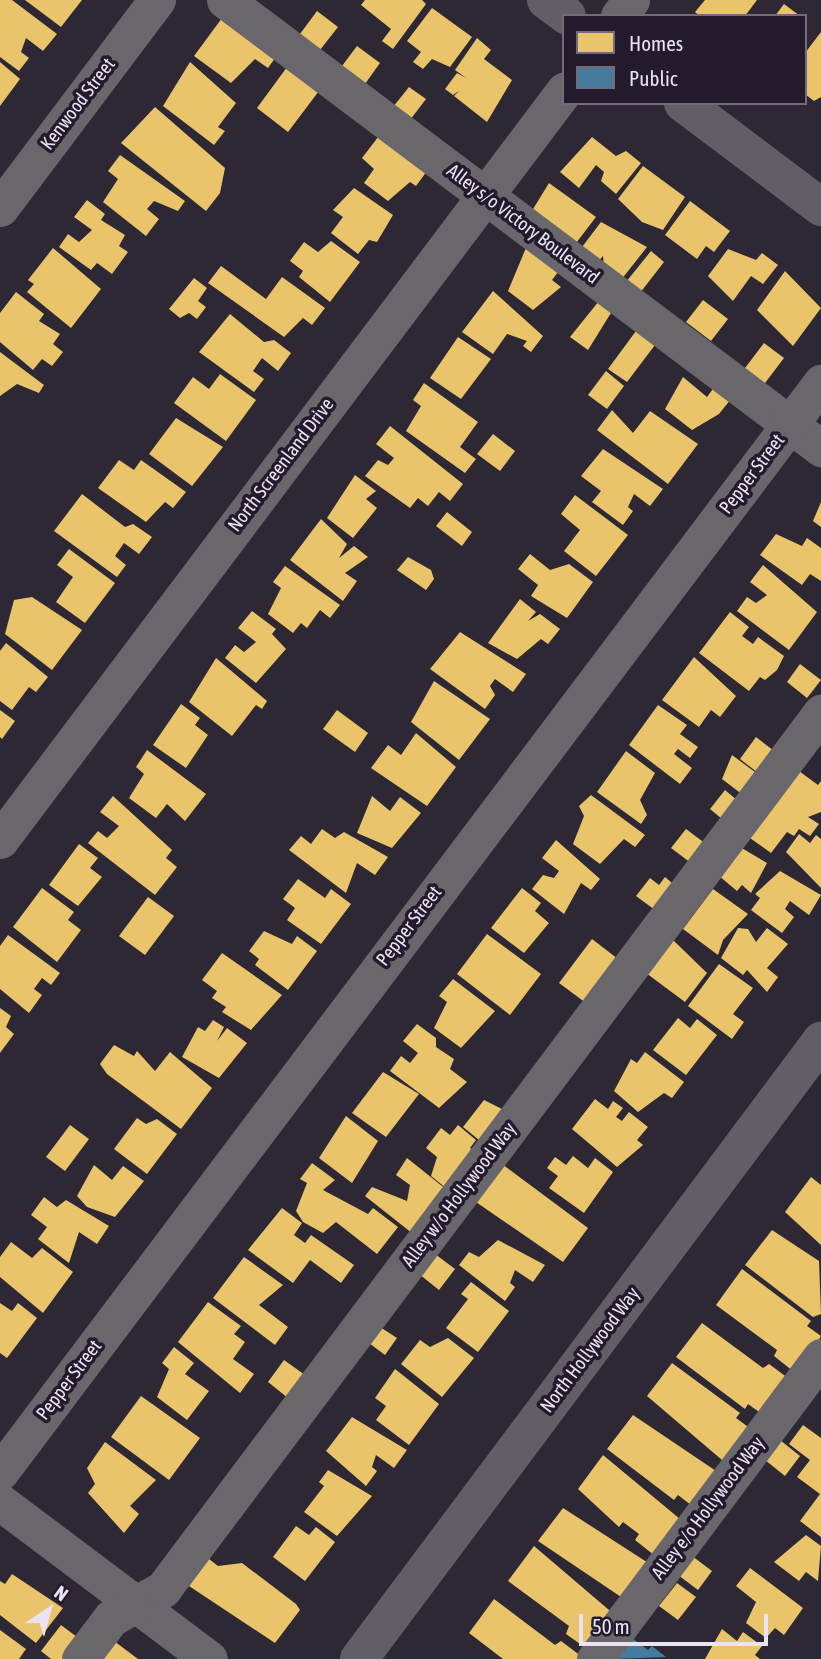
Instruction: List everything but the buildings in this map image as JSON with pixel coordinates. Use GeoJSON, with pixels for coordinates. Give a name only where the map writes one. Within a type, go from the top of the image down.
{"type":"FeatureCollection","features":[{"type":"Feature","properties":{"kind":"main road"},"geometry":{"type":"LineString","coordinates":[[546,0],[564,14]]}},
{"type":"Feature","properties":{"kind":"main road"},"geometry":{"type":"LineString","coordinates":[[686,105],[821,207]]}},
{"type":"Feature","properties":{"kind":"main road","name":"North Hollywood Way"},"geometry":{"type":"LineString","coordinates":[[359,1659],[821,1041]]}},
{"type":"Feature","properties":{"kind":"street","name":"Kenwood Street"},"geometry":{"type":"LineString","coordinates":[[0,208],[157,0]]}},
{"type":"Feature","properties":{"kind":"street","name":"Alley s/o Victory Boulevard"},"geometry":{"type":"LineString","coordinates":[[225,0],[484,195],[810,404],[821,448]]}},
{"type":"Feature","properties":{"kind":"street","name":"North Screenland Drive"},"geometry":{"type":"LineString","coordinates":[[0,840],[562,94]]}},
{"type":"Feature","properties":{"kind":"street","name":"Pepper Street"},"geometry":{"type":"LineString","coordinates":[[0,1472],[810,404]]}},
{"type":"Feature","properties":{"kind":"street","name":"Alley w/o Hollywood Way"},"geometry":{"type":"LineString","coordinates":[[80,1659],[111,1618],[163,1589],[821,713]]}},
{"type":"Feature","properties":{"kind":"street","name":"Alley e/o Hollywood Way"},"geometry":{"type":"LineString","coordinates":[[595,1659],[821,1357]]}},
{"type":"Feature","properties":{"kind":"street"},"geometry":{"type":"LineString","coordinates":[[0,1502],[209,1659]]}}]}
